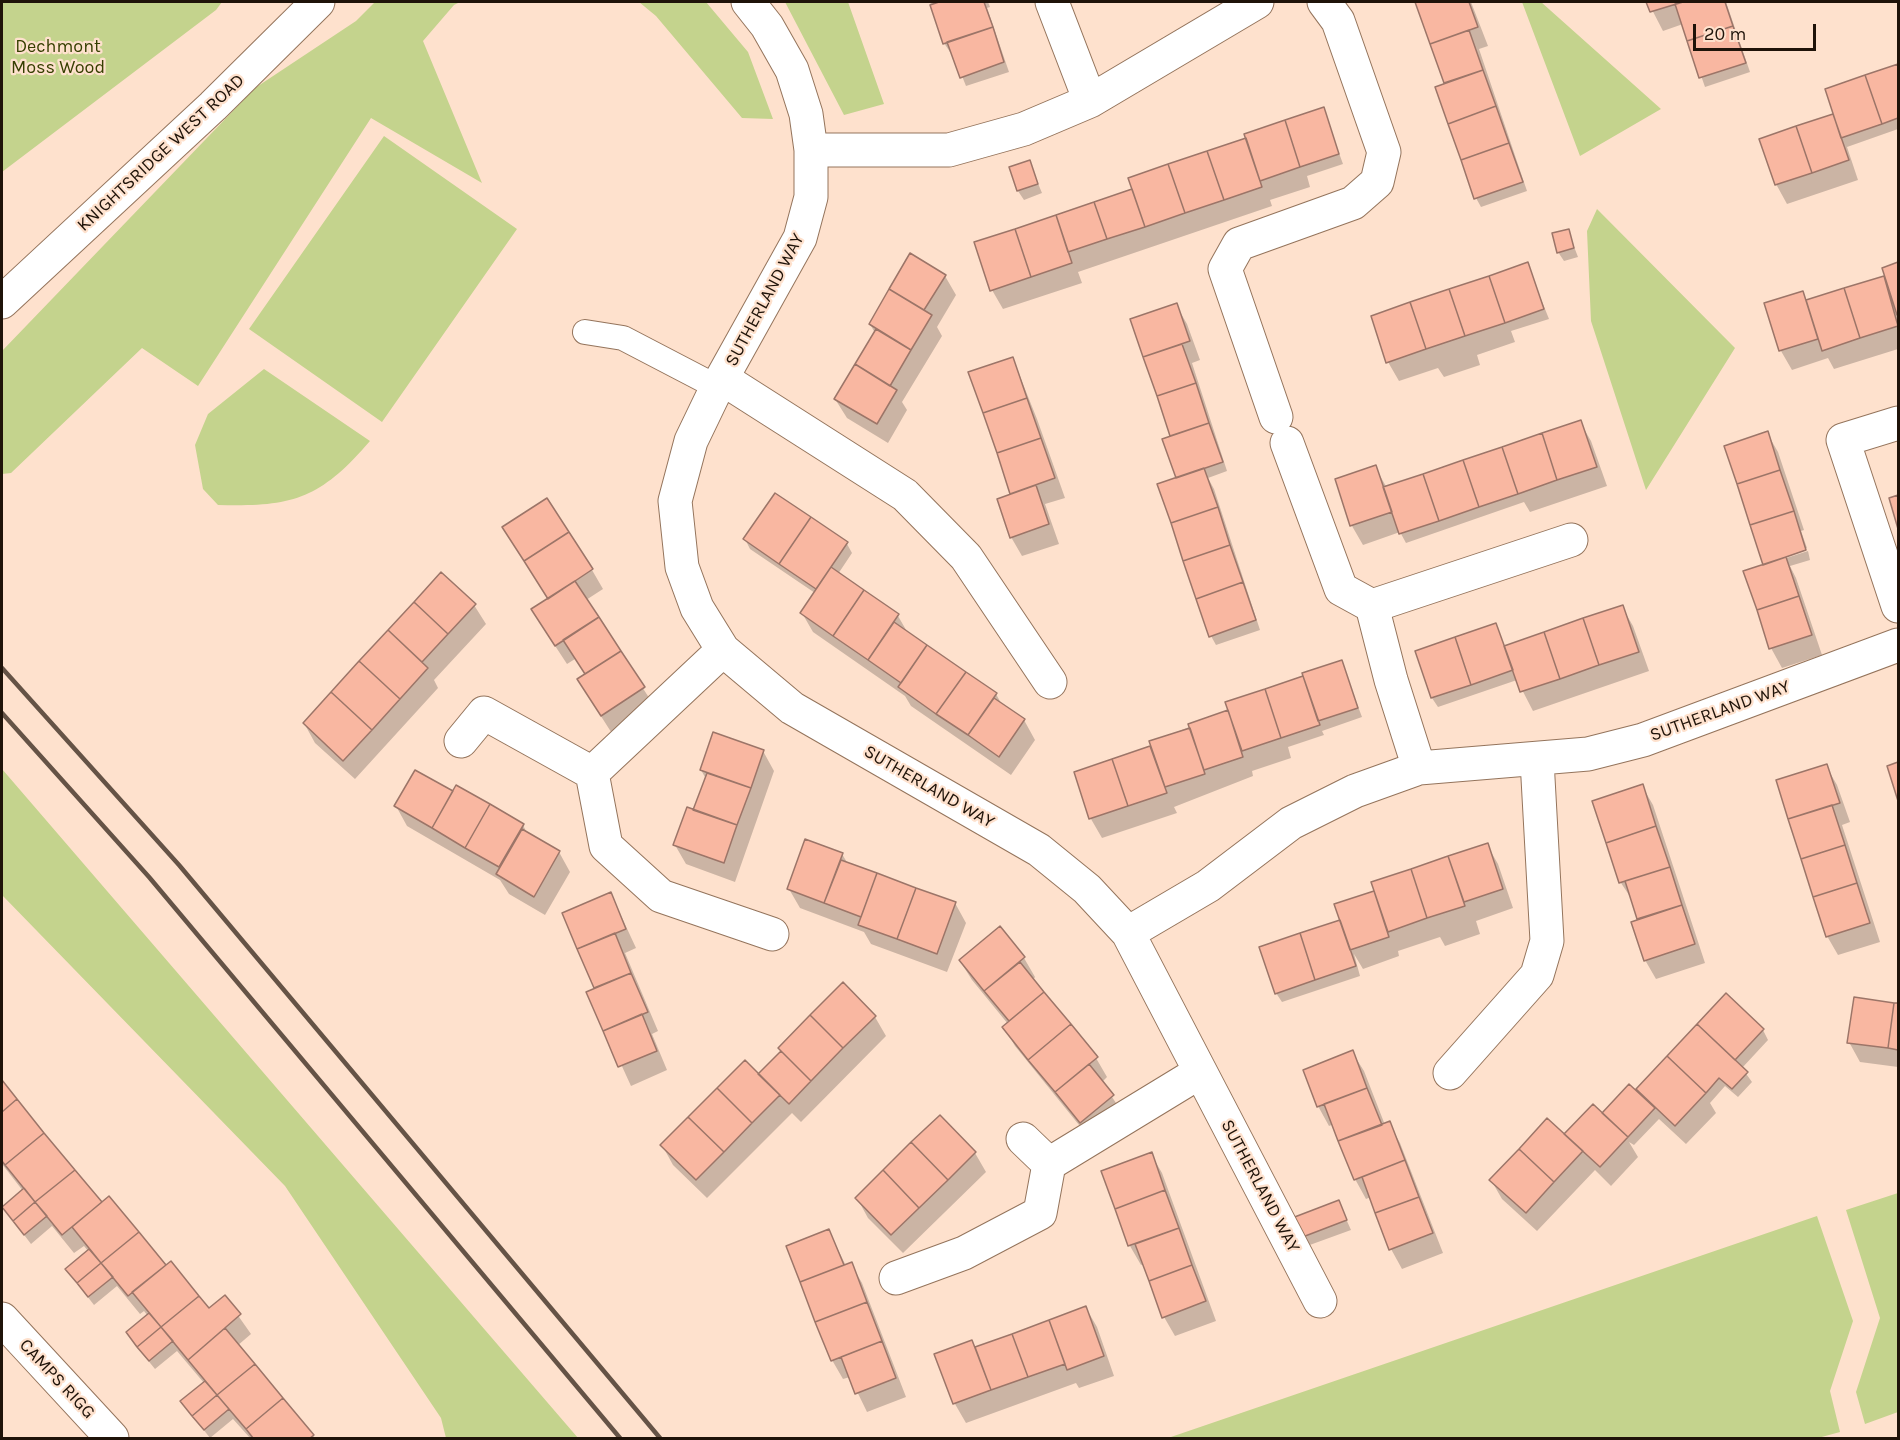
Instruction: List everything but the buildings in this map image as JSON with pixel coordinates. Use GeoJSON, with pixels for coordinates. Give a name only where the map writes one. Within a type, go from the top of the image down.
{"type":"FeatureCollection","features":[{"type":"Feature","properties":{"kind":"street","name":"KNIGHTSRIDGE WEST ROAD"},"geometry":{"type":"LineString","coordinates":[[2,302],[213,106],[318,2]]}},
{"type":"Feature","properties":{"kind":"street","name":"SUTHERLAND WAY"},"geometry":{"type":"LineString","coordinates":[[748,2],[767,26],[792,70],[806,114],[811,150],[811,197],[800,238],[720,383],[692,441],[675,501],[682,567],[697,608],[723,650],[792,708],[1039,850],[1087,890],[1128,933],[1320,1301]]}},
{"type":"Feature","properties":{"kind":"street"},"geometry":{"type":"LineString","coordinates":[[1053,2],[1090,100]]}},
{"type":"Feature","properties":{"kind":"street"},"geometry":{"type":"LineString","coordinates":[[811,150],[950,150],[1024,129],[1090,100],[1257,2]]}},
{"type":"Feature","properties":{"kind":"street"},"geometry":{"type":"LineString","coordinates":[[1324,2],[1338,21],[1384,152],[1377,182],[1353,202],[1239,244],[1226,269],[1341,589],[1372,606],[1391,680],[1419,768]]}},
{"type":"Feature","properties":{"kind":"street","name":"SUTHERLAND WAY"},"geometry":{"type":"LineString","coordinates":[[720,383],[905,495],[966,556],[1050,682]]}},
{"type":"Feature","properties":{"kind":"street"},"geometry":{"type":"LineString","coordinates":[[1899,423],[1843,440],[1899,606]]}},
{"type":"Feature","properties":{"kind":"street"},"geometry":{"type":"LineString","coordinates":[[1372,606],[1571,540]]}},
{"type":"Feature","properties":{"kind":"street","name":"SUTHERLAND WAY"},"geometry":{"type":"LineString","coordinates":[[1128,933],[1208,886],[1291,823],[1355,791],[1419,768],[1588,754],[1643,740],[1899,645]]}},
{"type":"Feature","properties":{"kind":"street"},"geometry":{"type":"LineString","coordinates":[[592,773],[723,650]]}},
{"type":"Feature","properties":{"kind":"street"},"geometry":{"type":"LineString","coordinates":[[461,741],[484,713],[592,773]]}},
{"type":"Feature","properties":{"kind":"street"},"geometry":{"type":"LineString","coordinates":[[1450,1073],[1537,975],[1547,941],[1537,760]]}},
{"type":"Feature","properties":{"kind":"street"},"geometry":{"type":"LineString","coordinates":[[592,773],[606,846],[661,896],[772,934]]}},
{"type":"Feature","properties":{"kind":"street"},"geometry":{"type":"LineString","coordinates":[[896,1278],[963,1253],[1040,1213],[1049,1164],[1200,1072]]}},
{"type":"Feature","properties":{"kind":"street"},"geometry":{"type":"LineString","coordinates":[[1023,1138],[1049,1164]]}},
{"type":"Feature","properties":{"kind":"street","name":"CAMPS RIGG"},"geometry":{"type":"LineString","coordinates":[[2,1319],[112,1438]]}},
{"type":"Feature","properties":{"kind":"lane"},"geometry":{"type":"LineString","coordinates":[[585,332],[623,338],[720,383]]}},
{"type":"Feature","properties":{"kind":"green space","name":"Dechmont Moss Wood"},"geometry":{"type":"Polygon","coordinates":[[[2,2],[222,2],[216,10],[2,172],[2,2]]]}},
{"type":"Feature","properties":{"kind":"green space"},"geometry":{"type":"Polygon","coordinates":[[[375,2],[460,2],[454,5],[423,41],[482,183],[371,118],[198,386],[142,348],[11,473],[2,474],[2,351],[255,88],[356,21],[375,2]]]}},
{"type":"Feature","properties":{"kind":"green space"},"geometry":{"type":"Polygon","coordinates":[[[639,2],[706,2],[748,52],[773,119],[742,118],[656,16],[639,2]]]}},
{"type":"Feature","properties":{"kind":"green space"},"geometry":{"type":"Polygon","coordinates":[[[785,2],[848,2],[884,104],[844,115],[785,2]]]}},
{"type":"Feature","properties":{"kind":"green space"},"geometry":{"type":"Polygon","coordinates":[[[1522,2],[1541,2],[1661,109],[1580,156],[1522,2]]]}},
{"type":"Feature","properties":{"kind":"green space"},"geometry":{"type":"Polygon","coordinates":[[[384,136],[517,229],[382,422],[249,329],[384,136]]]}},
{"type":"Feature","properties":{"kind":"green space"},"geometry":{"type":"Polygon","coordinates":[[[1597,209],[1735,348],[1646,490],[1591,321],[1587,231],[1597,209]]]}},
{"type":"Feature","properties":{"kind":"green space"},"geometry":{"type":"Polygon","coordinates":[[[264,369],[370,441],[336,476],[303,496],[266,504],[218,505],[203,489],[195,445],[208,414],[264,369]]]}},
{"type":"Feature","properties":{"kind":"green space"},"geometry":{"type":"Polygon","coordinates":[[[2,769],[578,1438],[446,1438],[441,1418],[285,1186],[2,895],[2,769]]]}},
{"type":"Feature","properties":{"kind":"green space"},"geometry":{"type":"Polygon","coordinates":[[[1898,1193],[1898,1412],[1865,1424],[1856,1392],[1880,1318],[1846,1210],[1898,1193]]]}},
{"type":"Feature","properties":{"kind":"green space"},"geometry":{"type":"Polygon","coordinates":[[[1817,1216],[1853,1321],[1830,1391],[1840,1432],[1818,1438],[1168,1438],[1817,1216]]]}},
{"type":"Feature","properties":{"kind":"railway"},"geometry":{"type":"LineString","coordinates":[[2,668],[179,865],[660,1438]]}},
{"type":"Feature","properties":{"kind":"railway"},"geometry":{"type":"LineString","coordinates":[[2,713],[149,877],[620,1438]]}}]}
